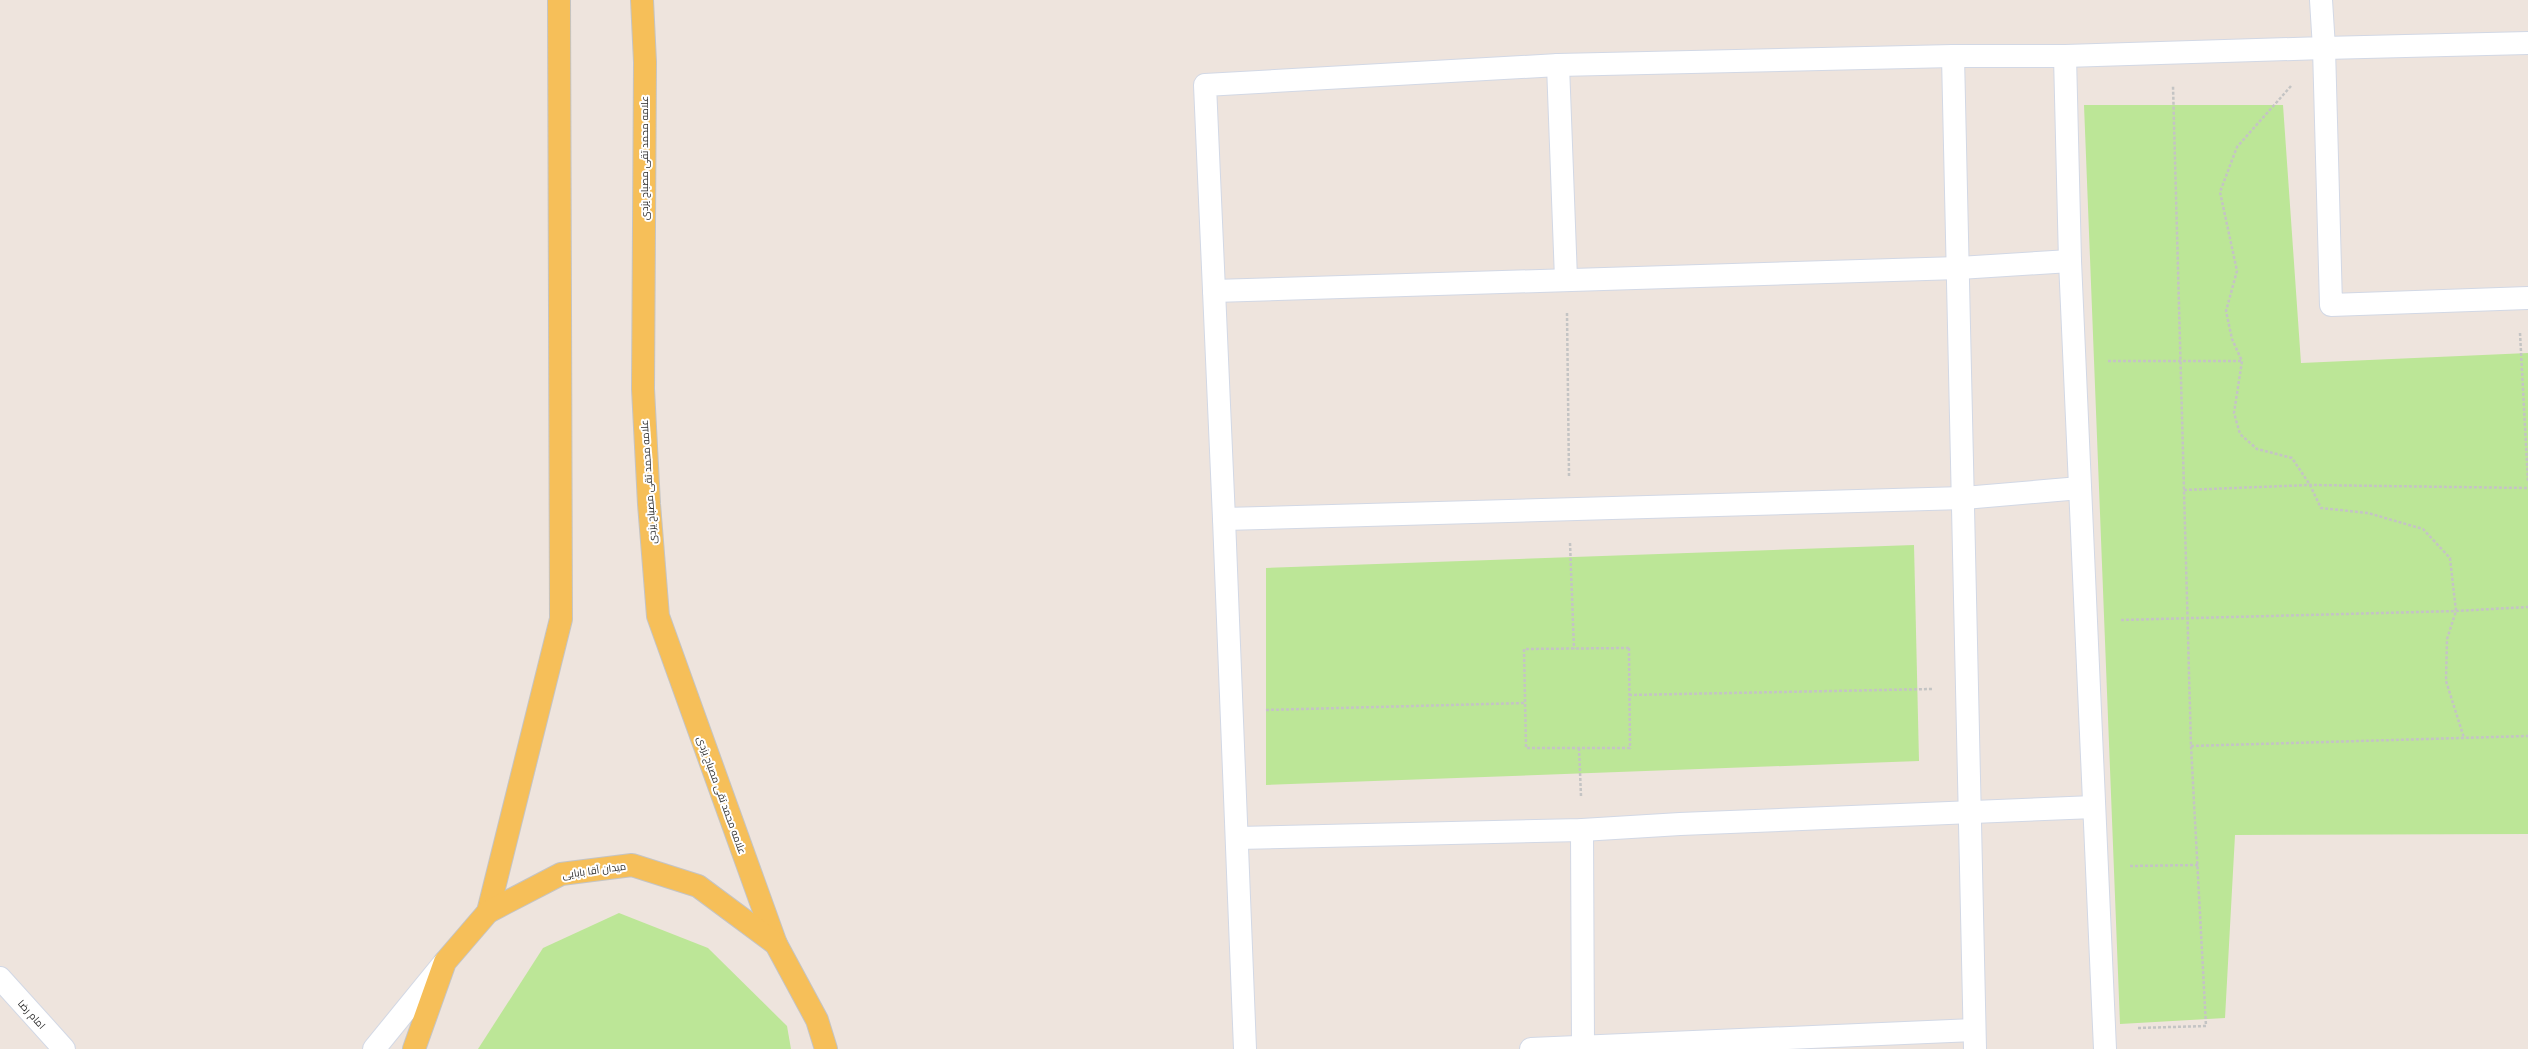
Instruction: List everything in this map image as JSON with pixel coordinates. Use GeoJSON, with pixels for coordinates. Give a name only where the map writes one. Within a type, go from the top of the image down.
{"type":"FeatureCollection","features":[{"type":"Feature","properties":{"kind":"main road"},"geometry":{"type":"LineString","coordinates":[[488,912],[561,619],[559,0]]}},
{"type":"Feature","properties":{"kind":"main road","name":"علامه محمد تقی مصباح یزدی"},"geometry":{"type":"LineString","coordinates":[[642,0],[645,62],[643,389],[649,504],[658,616],[776,944]]}},
{"type":"Feature","properties":{"kind":"main road","name":"میدان آقا بابایی"},"geometry":{"type":"LineString","coordinates":[[414,1049],[445,962],[488,912],[561,874],[632,865],[698,886],[776,944],[817,1020],[826,1049]]}},
{"type":"Feature","properties":{"kind":"main road"},"geometry":{"type":"LineString","coordinates":[[817,1020],[840,1049]]}},
{"type":"Feature","properties":{"kind":"street"},"geometry":{"type":"LineString","coordinates":[[2321,0],[2324,48],[2332,304],[2523,298]]}},
{"type":"Feature","properties":{"kind":"street"},"geometry":{"type":"LineString","coordinates":[[1245,1049],[1205,85],[1558,65],[1953,56],[2066,56],[2324,48],[2528,44]]}},
{"type":"Feature","properties":{"kind":"street"},"geometry":{"type":"LineString","coordinates":[[1531,1049],[1584,1046],[1975,1039],[1969,812],[1959,268],[1953,56]]}},
{"type":"Feature","properties":{"kind":"street"},"geometry":{"type":"LineString","coordinates":[[2066,56],[2070,261],[2104,1039]]}},
{"type":"Feature","properties":{"kind":"street"},"geometry":{"type":"LineString","coordinates":[[1558,65],[1566,279]]}},
{"type":"Feature","properties":{"kind":"street"},"geometry":{"type":"LineString","coordinates":[[1214,291],[1959,268],[2070,261]]}},
{"type":"Feature","properties":{"kind":"street"},"geometry":{"type":"LineString","coordinates":[[1224,519],[1964,498],[2080,488]]}},
{"type":"Feature","properties":{"kind":"street"},"geometry":{"type":"LineString","coordinates":[[1237,838],[1582,830],[1680,824],[2094,807]]}},
{"type":"Feature","properties":{"kind":"street"},"geometry":{"type":"LineString","coordinates":[[1582,830],[1584,1046]]}},
{"type":"Feature","properties":{"kind":"street"},"geometry":{"type":"LineString","coordinates":[[374,1049],[445,962]]}},
{"type":"Feature","properties":{"kind":"street","name":"امام رضا"},"geometry":{"type":"LineString","coordinates":[[0,978],[64,1049]]}},
{"type":"Feature","properties":{"kind":"path"},"geometry":{"type":"LineString","coordinates":[[2324,48],[2237,147],[2220,192],[2237,271],[2226,312],[2232,339],[2242,362],[2234,413],[2240,434],[2257,449],[2292,458],[2310,485],[2321,508],[2368,513],[2423,529],[2450,558],[2456,611],[2447,639],[2446,681],[2464,738]]}},
{"type":"Feature","properties":{"kind":"path"},"geometry":{"type":"LineString","coordinates":[[2104,1039],[2206,1026],[2191,746],[2172,53]]}},
{"type":"Feature","properties":{"kind":"path"},"geometry":{"type":"LineString","coordinates":[[1566,279],[1569,509],[1574,649]]}},
{"type":"Feature","properties":{"kind":"path"},"geometry":{"type":"LineString","coordinates":[[2523,298],[2528,482]]}},
{"type":"Feature","properties":{"kind":"path"},"geometry":{"type":"LineString","coordinates":[[2074,361],[2181,359],[2242,362]]}},
{"type":"Feature","properties":{"kind":"path"},"geometry":{"type":"LineString","coordinates":[[2184,490],[2310,485],[2528,488]]}},
{"type":"Feature","properties":{"kind":"path"},"geometry":{"type":"LineString","coordinates":[[2086,620],[2456,611],[2528,607]]}},
{"type":"Feature","properties":{"kind":"path"},"geometry":{"type":"LineString","coordinates":[[1629,648],[1630,748],[1526,748],[1524,649],[1574,649],[1629,648]]}},
{"type":"Feature","properties":{"kind":"path"},"geometry":{"type":"LineString","coordinates":[[1629,695],[1967,689]]}},
{"type":"Feature","properties":{"kind":"path"},"geometry":{"type":"LineString","coordinates":[[1231,711],[1525,703]]}},
{"type":"Feature","properties":{"kind":"path"},"geometry":{"type":"LineString","coordinates":[[2191,746],[2528,736]]}},
{"type":"Feature","properties":{"kind":"path"},"geometry":{"type":"LineString","coordinates":[[1579,748],[1582,830]]}},
{"type":"Feature","properties":{"kind":"path"},"geometry":{"type":"LineString","coordinates":[[2097,867],[2198,865]]}},
{"type":"Feature","properties":{"kind":"green space"},"geometry":{"type":"Polygon","coordinates":[[[2084,105],[2283,105],[2301,363],[2528,353],[2528,834],[2235,835],[2225,1018],[2120,1024],[2084,105]]]}},
{"type":"Feature","properties":{"kind":"green space"},"geometry":{"type":"Polygon","coordinates":[[[1914,545],[1919,761],[1266,785],[1266,568],[1914,545]]]}},
{"type":"Feature","properties":{"kind":"green space"},"geometry":{"type":"Polygon","coordinates":[[[619,913],[708,948],[787,1026],[791,1049],[478,1049],[543,948],[619,913]]]}}]}
